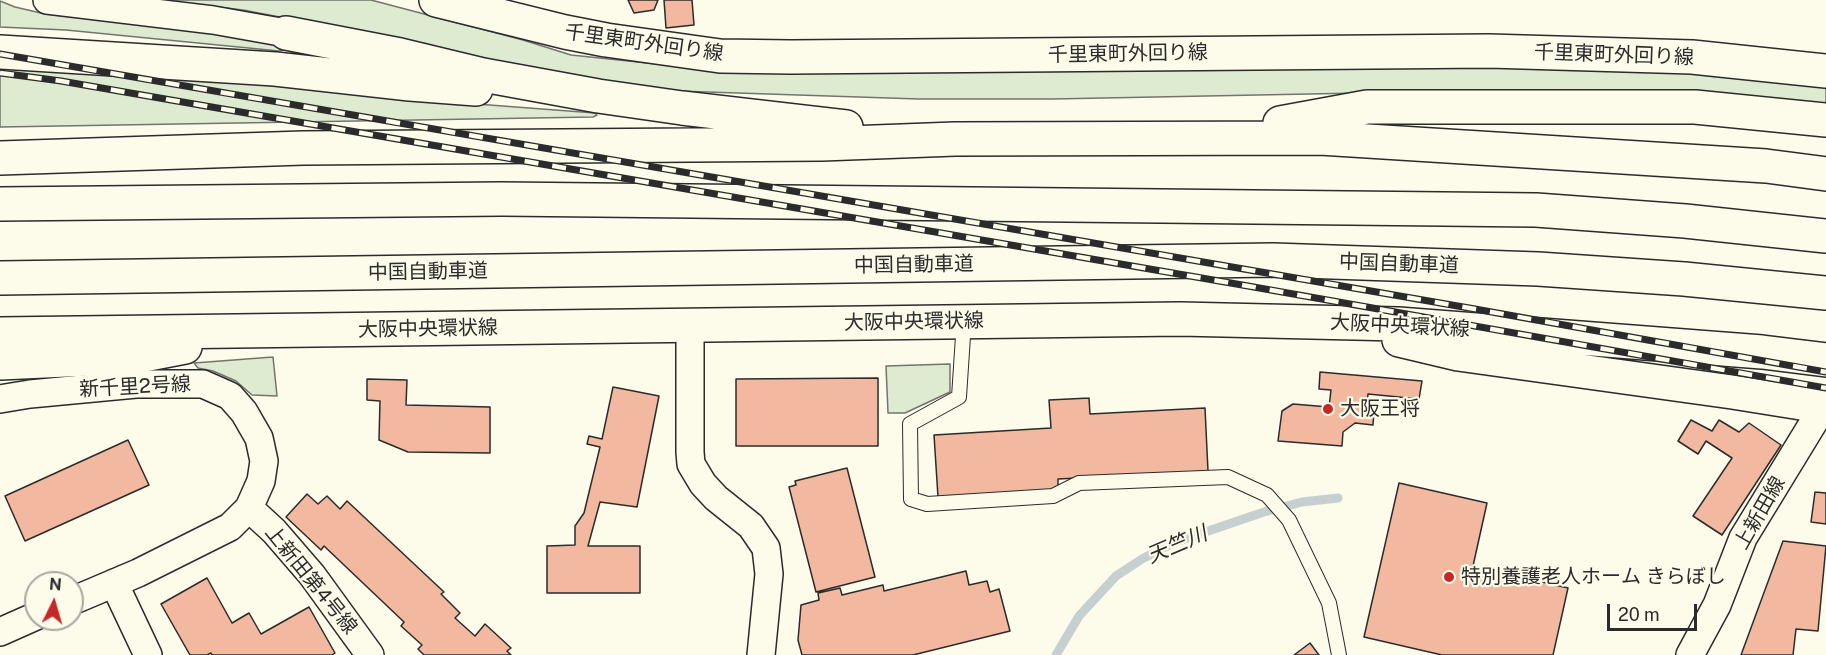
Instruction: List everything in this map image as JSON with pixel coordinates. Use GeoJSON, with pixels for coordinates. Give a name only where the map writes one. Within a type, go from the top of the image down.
{"type":"FeatureCollection","features":[{"type":"Feature","properties":{"kind":"main road","name":"千里東町外回り線"},"geometry":{"type":"LineString","coordinates":[[436,0],[565,32],[671,51],[720,56],[1489,51],[1692,57],[1826,71]]}},
{"type":"Feature","properties":{"kind":"main road"},"geometry":{"type":"LineString","coordinates":[[286,33],[400,55],[483,75],[598,96],[682,108],[955,139]]}},
{"type":"Feature","properties":{"kind":"main road"},"geometry":{"type":"LineString","coordinates":[[0,52],[275,69],[410,84],[598,96]]}},
{"type":"Feature","properties":{"kind":"main road"},"geometry":{"type":"LineString","coordinates":[[1195,138],[1367,107],[1695,107],[1826,120]]}},
{"type":"Feature","properties":{"kind":"main road"},"geometry":{"type":"LineString","coordinates":[[0,158],[303,148],[822,144],[955,139],[1320,138],[1766,166],[1826,174]]}},
{"type":"Feature","properties":{"kind":"main road"},"geometry":{"type":"LineString","coordinates":[[0,204],[514,199],[1536,210],[1685,221],[1826,236]]}},
{"type":"Feature","properties":{"kind":"main road","name":"中国自動車道"},"geometry":{"type":"LineString","coordinates":[[0,278],[1273,260],[1538,269],[1684,279],[1826,293]]}},
{"type":"Feature","properties":{"kind":"main road","name":"大阪中央環状線"},"geometry":{"type":"LineString","coordinates":[[0,334],[1180,319],[1398,324],[1762,352],[1826,360]]}},
{"type":"Feature","properties":{"kind":"main road"},"geometry":{"type":"LineString","coordinates":[[1327,322],[1458,354],[1824,407]]}},
{"type":"Feature","properties":{"kind":"main road"},"geometry":{"type":"LineString","coordinates":[[0,363],[133,357],[273,331]]}},
{"type":"Feature","properties":{"kind":"street"},"geometry":{"type":"LineString","coordinates":[[47,0],[213,20],[286,33]]}},
{"type":"Feature","properties":{"kind":"street"},"geometry":{"type":"LineString","coordinates":[[690,326],[691,464],[703,484],[716,498],[751,526],[765,548],[769,574],[761,655]]}},
{"type":"Feature","properties":{"kind":"street","name":"新千里2号線"},"geometry":{"type":"LineString","coordinates":[[0,399],[30,393],[135,384],[191,383],[213,387],[230,396],[244,412],[259,438],[263,450],[263,472],[257,491],[249,508],[230,527],[84,596]]}},
{"type":"Feature","properties":{"kind":"street","name":"上新田線"},"geometry":{"type":"LineString","coordinates":[[1690,655],[1717,605],[1743,538],[1824,407]]}},
{"type":"Feature","properties":{"kind":"street","name":"上新田第4号線"},"geometry":{"type":"LineString","coordinates":[[249,508],[274,531],[312,575],[370,655]]}},
{"type":"Feature","properties":{"kind":"street"},"geometry":{"type":"LineString","coordinates":[[114,583],[148,655]]}},
{"type":"Feature","properties":{"kind":"street"},"geometry":{"type":"LineString","coordinates":[[0,632],[24,621]]}},
{"type":"Feature","properties":{"kind":"lane"},"geometry":{"type":"LineString","coordinates":[[964,321],[959,397],[910,424],[911,499],[927,504],[1053,496],[1079,483],[1228,477],[1267,495],[1289,520],[1329,603],[1339,655]]}},
{"type":"Feature","properties":{"kind":"green space"},"geometry":{"type":"Polygon","coordinates":[[[161,0],[371,0],[571,55],[724,71],[1531,65],[1657,70],[1826,85],[1826,106],[1412,92],[1052,99],[919,99],[677,91],[565,78],[285,18],[243,10],[161,0]]]}},
{"type":"Feature","properties":{"kind":"green space"},"geometry":{"type":"Polygon","coordinates":[[[0,1],[45,14],[211,32],[275,43],[283,50],[66,30],[0,27],[0,1]]]}},
{"type":"Feature","properties":{"kind":"green space"},"geometry":{"type":"Polygon","coordinates":[[[0,64],[78,68],[595,113],[597,115],[593,117],[0,127],[0,64]]]}},
{"type":"Feature","properties":{"kind":"green space"},"geometry":{"type":"Polygon","coordinates":[[[273,357],[277,396],[252,395],[236,381],[213,371],[198,368],[194,363],[273,357]]]}},
{"type":"Feature","properties":{"kind":"green space"},"geometry":{"type":"Polygon","coordinates":[[[950,364],[950,392],[905,413],[888,413],[886,366],[950,364]]]}},
{"type":"Feature","properties":{"kind":"building"},"geometry":{"type":"Polygon","coordinates":[[[628,0],[658,0],[654,10],[634,13],[628,0]]]}},
{"type":"Feature","properties":{"kind":"building"},"geometry":{"type":"Polygon","coordinates":[[[664,0],[692,0],[694,25],[666,28],[664,0]]]}},
{"type":"Feature","properties":{"kind":"building","name":"大阪王将"},"geometry":{"type":"Polygon","coordinates":[[[1320,372],[1422,381],[1419,399],[1368,394],[1367,404],[1374,411],[1373,425],[1355,423],[1343,432],[1342,446],[1278,441],[1282,411],[1293,404],[1329,407],[1331,390],[1319,389],[1320,372]]]}},
{"type":"Feature","properties":{"kind":"building"},"geometry":{"type":"Polygon","coordinates":[[[878,378],[878,446],[736,446],[736,379],[878,378]]]}},
{"type":"Feature","properties":{"kind":"building"},"geometry":{"type":"Polygon","coordinates":[[[367,379],[407,380],[406,405],[490,407],[490,453],[408,452],[379,440],[380,401],[367,400],[367,379]]]}},
{"type":"Feature","properties":{"kind":"building"},"geometry":{"type":"Polygon","coordinates":[[[613,387],[659,396],[637,507],[600,502],[588,546],[640,546],[640,593],[547,593],[547,546],[575,545],[575,526],[584,513],[600,447],[587,444],[589,436],[602,439],[613,387]]]}},
{"type":"Feature","properties":{"kind":"building"},"geometry":{"type":"Polygon","coordinates":[[[1089,398],[1090,414],[1205,408],[1208,471],[1058,479],[1058,490],[938,497],[934,435],[1051,428],[1049,400],[1089,398]]]}},
{"type":"Feature","properties":{"kind":"building"},"geometry":{"type":"Polygon","coordinates":[[[1691,420],[1712,431],[1719,420],[1739,432],[1749,423],[1781,445],[1722,535],[1693,516],[1732,458],[1706,441],[1698,454],[1678,441],[1691,420]]]}},
{"type":"Feature","properties":{"kind":"building"},"geometry":{"type":"Polygon","coordinates":[[[128,440],[149,485],[25,541],[5,496],[128,440]]]}},
{"type":"Feature","properties":{"kind":"building"},"geometry":{"type":"Polygon","coordinates":[[[847,468],[875,577],[816,592],[789,487],[796,485],[795,481],[847,468]]]}},
{"type":"Feature","properties":{"kind":"building","name":"特別養護老人ホーム きらぼし"},"geometry":{"type":"Polygon","coordinates":[[[1399,483],[1487,503],[1473,566],[1568,588],[1553,655],[1442,655],[1364,637],[1399,483]]]}},
{"type":"Feature","properties":{"kind":"building"},"geometry":{"type":"Polygon","coordinates":[[[1815,492],[1826,493],[1826,524],[1811,522],[1815,492]]]}},
{"type":"Feature","properties":{"kind":"building"},"geometry":{"type":"Polygon","coordinates":[[[307,494],[318,504],[327,496],[340,509],[347,501],[444,592],[441,594],[460,613],[455,618],[475,636],[485,624],[511,648],[507,651],[511,655],[424,655],[418,649],[422,645],[401,626],[404,622],[324,546],[321,550],[286,517],[307,494]]]}},
{"type":"Feature","properties":{"kind":"building"},"geometry":{"type":"Polygon","coordinates":[[[1783,541],[1826,546],[1818,631],[1796,629],[1793,655],[1741,655],[1783,541]]]}},
{"type":"Feature","properties":{"kind":"building"},"geometry":{"type":"Polygon","coordinates":[[[966,571],[969,585],[987,581],[990,592],[999,589],[1010,631],[913,655],[802,655],[798,640],[801,605],[819,600],[818,593],[840,588],[842,595],[883,585],[884,591],[966,571]]]}},
{"type":"Feature","properties":{"kind":"building"},"geometry":{"type":"Polygon","coordinates":[[[207,578],[232,623],[249,613],[261,634],[309,607],[335,653],[332,655],[212,655],[211,653],[190,655],[161,604],[207,578]]]}},
{"type":"Feature","properties":{"kind":"building"},"geometry":{"type":"Polygon","coordinates":[[[1310,643],[1319,655],[1294,655],[1310,643]]]}},
{"type":"Feature","properties":{"kind":"waterway","name":"天竺川"},"geometry":{"type":"LineString","coordinates":[[1056,655],[1079,616],[1116,576],[1142,559],[1173,543],[1264,512],[1302,502],[1338,498]]}},
{"type":"Feature","properties":{"kind":"railway"},"geometry":{"type":"LineString","coordinates":[[0,54],[1475,309],[1826,372]]}},
{"type":"Feature","properties":{"kind":"railway"},"geometry":{"type":"LineString","coordinates":[[0,73],[61,81],[1826,388]]}},
{"type":"Feature","properties":{"kind":"place","name":"大阪王将"},"geometry":{"type":"Point","coordinates":[1328,409]}},
{"type":"Feature","properties":{"kind":"place","name":"特別養護老人ホーム きらぼし"},"geometry":{"type":"Point","coordinates":[1449,577]}}]}
